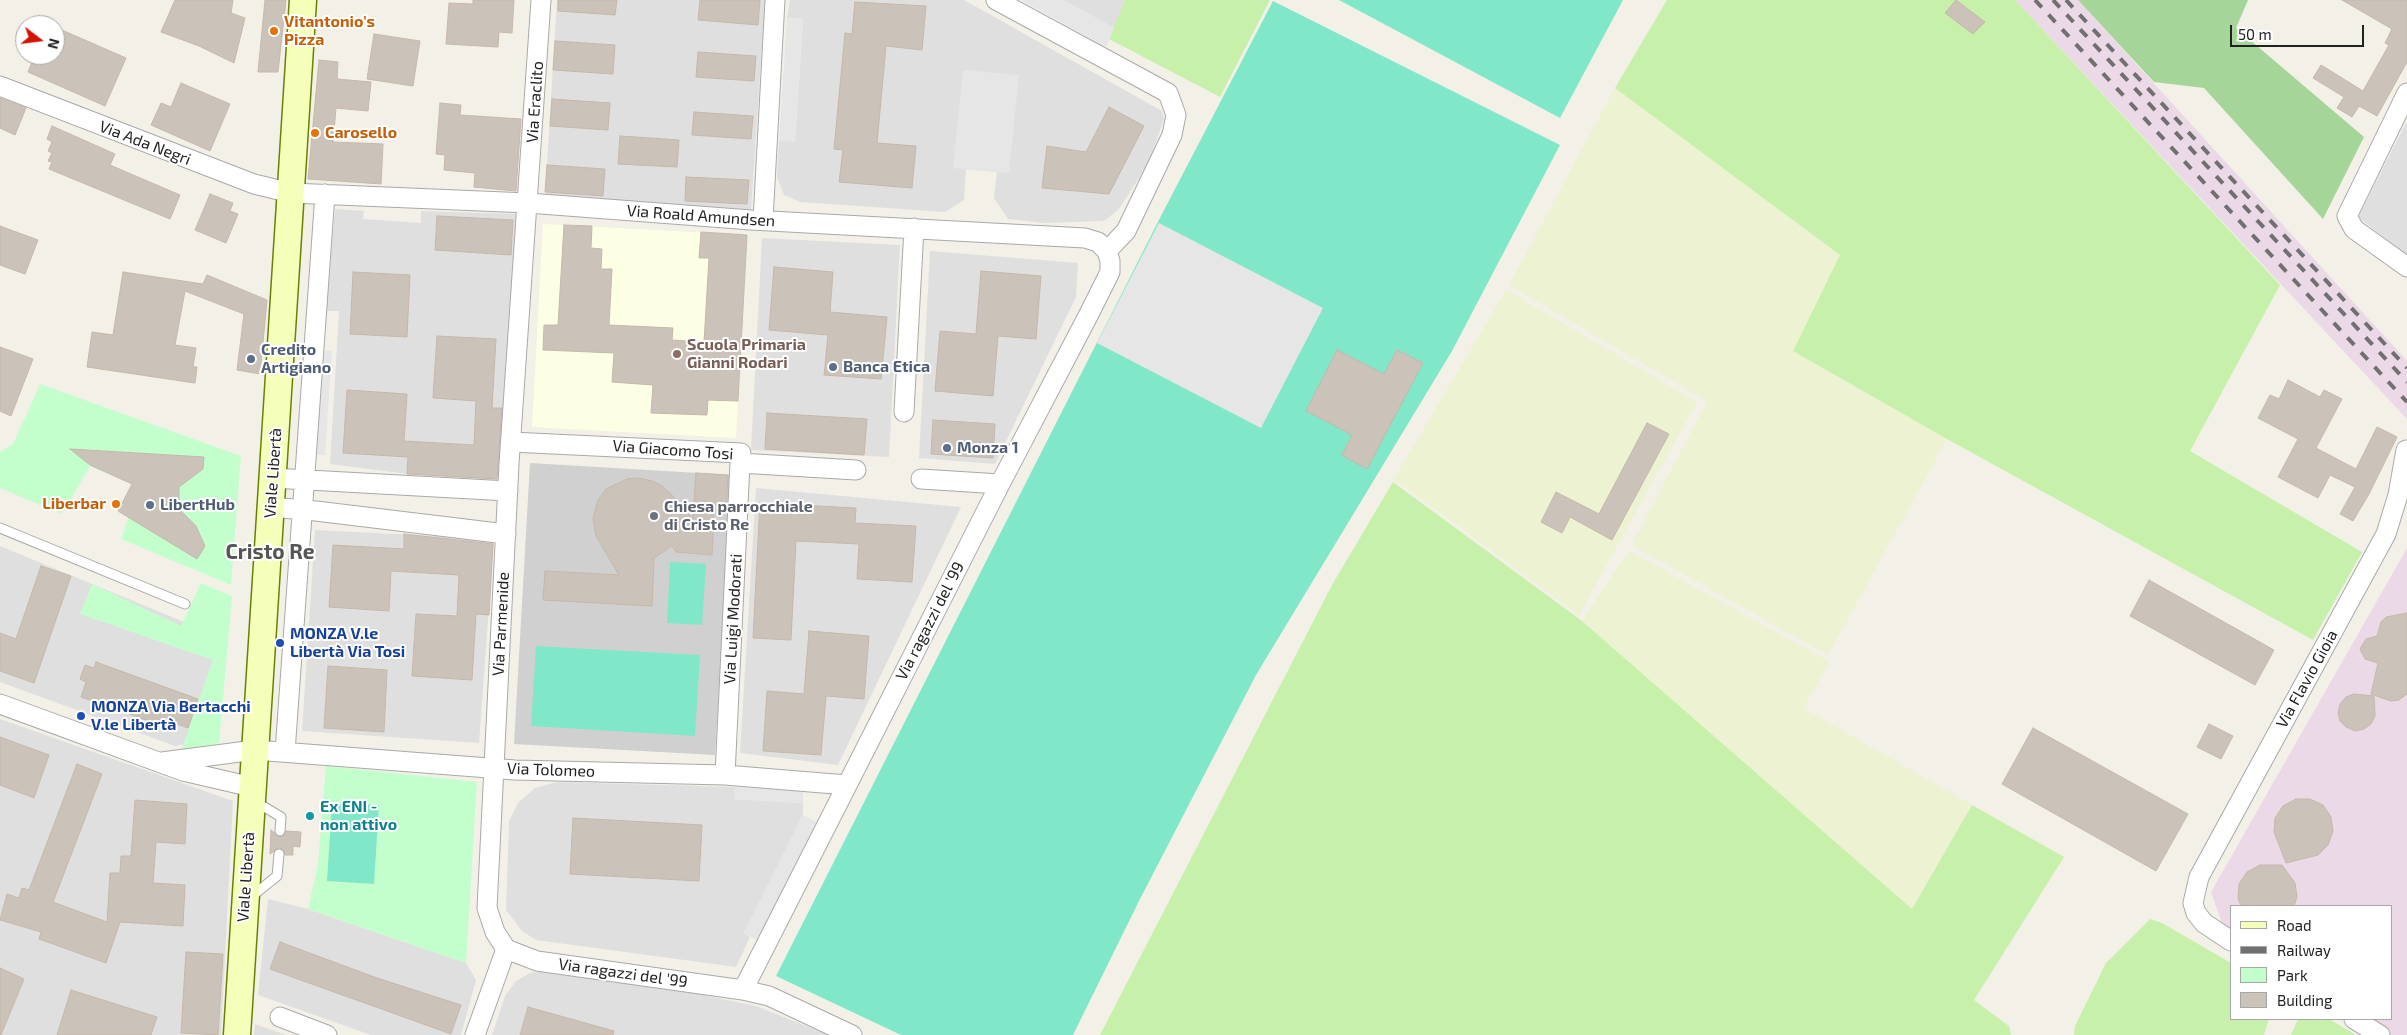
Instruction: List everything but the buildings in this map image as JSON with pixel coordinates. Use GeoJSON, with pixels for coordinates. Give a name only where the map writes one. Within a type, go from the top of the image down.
{"type":"FeatureCollection","features":[{"type":"Feature","properties":{"kind":"main road","name":"Viale Libertà"},"geometry":{"type":"LineString","coordinates":[[237,1035],[303,0]]}},
{"type":"Feature","properties":{"kind":"street","name":"Via Eraclito"},"geometry":{"type":"LineString","coordinates":[[528,203],[541,0]]}},
{"type":"Feature","properties":{"kind":"street"},"geometry":{"type":"LineString","coordinates":[[763,220],[775,0]]}},
{"type":"Feature","properties":{"kind":"street"},"geometry":{"type":"LineString","coordinates":[[996,0],[1168,93],[1176,115],[1172,135],[1126,231],[1107,251]]}},
{"type":"Feature","properties":{"kind":"street","name":"Via Ada Negri"},"geometry":{"type":"LineString","coordinates":[[0,86],[254,184],[291,193]]}},
{"type":"Feature","properties":{"kind":"street"},"geometry":{"type":"LineString","coordinates":[[2407,93],[2347,216],[2354,229],[2407,267]]}},
{"type":"Feature","properties":{"kind":"street","name":"Via Roald Amundsen"},"geometry":{"type":"LineString","coordinates":[[291,193],[528,203],[763,220],[1085,238],[1098,242],[1107,251]]}},
{"type":"Feature","properties":{"kind":"street","name":"Viale Libertà"},"geometry":{"type":"LineString","coordinates":[[286,752],[325,194]]}},
{"type":"Feature","properties":{"kind":"street","name":"Via Parmenide"},"geometry":{"type":"LineString","coordinates":[[506,949],[495,932],[487,908],[508,491],[528,203]]}},
{"type":"Feature","properties":{"kind":"street"},"geometry":{"type":"LineString","coordinates":[[904,412],[914,228]]}},
{"type":"Feature","properties":{"kind":"street","name":"Via ragazzi del '99"},"geometry":{"type":"LineString","coordinates":[[743,990],[1110,272],[1110,261],[1107,251]]}},
{"type":"Feature","properties":{"kind":"street","name":"Via Giacomo Tosi"},"geometry":{"type":"LineString","coordinates":[[511,442],[741,453],[740,463],[856,470]]}},
{"type":"Feature","properties":{"kind":"street","name":"Via Flavio Gioia"},"geometry":{"type":"LineString","coordinates":[[2230,940],[2204,923],[2196,913],[2193,903],[2199,878],[2386,534],[2398,495],[2406,450]]}},
{"type":"Feature","properties":{"kind":"street","name":"Via Luigi Modorati"},"geometry":{"type":"LineString","coordinates":[[725,775],[740,463]]}},
{"type":"Feature","properties":{"kind":"street"},"geometry":{"type":"LineString","coordinates":[[272,478],[508,491]]}},
{"type":"Feature","properties":{"kind":"street"},"geometry":{"type":"LineString","coordinates":[[921,479],[1000,484]]}},
{"type":"Feature","properties":{"kind":"street"},"geometry":{"type":"LineString","coordinates":[[270,508],[302,510],[506,534]]}},
{"type":"Feature","properties":{"kind":"street"},"geometry":{"type":"LineString","coordinates":[[0,704],[201,777],[252,793]]}},
{"type":"Feature","properties":{"kind":"street","name":"Via Tolomeo"},"geometry":{"type":"LineString","coordinates":[[162,762],[255,750],[493,768],[725,775],[847,785]]}},
{"type":"Feature","properties":{"kind":"street"},"geometry":{"type":"LineString","coordinates":[[475,1035],[506,949]]}},
{"type":"Feature","properties":{"kind":"street","name":"Via ragazzi del '99"},"geometry":{"type":"LineString","coordinates":[[506,949],[537,961],[743,990],[769,996],[852,1035]]}},
{"type":"Feature","properties":{"kind":"street"},"geometry":{"type":"LineString","coordinates":[[280,1018],[327,1035]]}},
{"type":"Feature","properties":{"kind":"street"},"geometry":{"type":"LineString","coordinates":[[2356,1020],[2380,1035]]}},
{"type":"Feature","properties":{"kind":"lane"},"geometry":{"type":"LineString","coordinates":[[0,528],[185,604]]}},
{"type":"Feature","properties":{"kind":"lane"},"geometry":{"type":"LineString","coordinates":[[252,793],[281,817],[280,831]]}},
{"type":"Feature","properties":{"kind":"lane"},"geometry":{"type":"LineString","coordinates":[[245,902],[277,876],[278,854]]}},
{"type":"Feature","properties":{"kind":"shaded area"},"geometry":{"type":"Polygon","coordinates":[[[557,0],[765,0],[751,210],[545,197],[557,0]]]}},
{"type":"Feature","properties":{"kind":"shaded area"},"geometry":{"type":"Polygon","coordinates":[[[790,0],[964,0],[1162,111],[1164,119],[1148,164],[1119,209],[1104,221],[1043,223],[1008,219],[994,198],[997,172],[1009,173],[966,169],[964,200],[945,212],[800,202],[784,195],[777,177],[779,141],[795,141],[803,19],[787,18],[790,0]]]}},
{"type":"Feature","properties":{"kind":"shaded area"},"geometry":{"type":"Polygon","coordinates":[[[1021,0],[1063,0],[1114,28],[1106,47],[1021,0]]]}},
{"type":"Feature","properties":{"kind":"shaded area"},"geometry":{"type":"Polygon","coordinates":[[[1063,0],[1125,0],[1114,28],[1063,0]]]}},
{"type":"Feature","properties":{"kind":"shaded area"},"geometry":{"type":"Polygon","coordinates":[[[2015,0],[2078,0],[2407,361],[2407,419],[2015,0]]]}},
{"type":"Feature","properties":{"kind":"shaded area"},"geometry":{"type":"Polygon","coordinates":[[[787,18],[803,19],[795,142],[779,141],[787,18]]]}},
{"type":"Feature","properties":{"kind":"shaded area"},"geometry":{"type":"Polygon","coordinates":[[[963,70],[1019,75],[1009,173],[953,168],[963,70]]]}},
{"type":"Feature","properties":{"kind":"shaded area"},"geometry":{"type":"Polygon","coordinates":[[[1615,88],[1840,255],[1793,351],[1947,439],[1828,655],[1632,545],[1707,401],[1509,285],[1615,88]]]}},
{"type":"Feature","properties":{"kind":"shaded area"},"geometry":{"type":"Polygon","coordinates":[[[2407,121],[2407,255],[2358,217],[2407,121]]]}},
{"type":"Feature","properties":{"kind":"shaded area"},"geometry":{"type":"Polygon","coordinates":[[[335,209],[364,211],[363,219],[421,223],[421,211],[517,214],[499,480],[407,474],[330,464],[339,311],[326,311],[335,209]]]}},
{"type":"Feature","properties":{"kind":"shaded area"},"geometry":{"type":"Polygon","coordinates":[[[1159,223],[1323,308],[1261,428],[1097,343],[1159,223]]]}},
{"type":"Feature","properties":{"kind":"shaded area","name":"Scuola Primaria Gianni Rodari"},"geometry":{"type":"Polygon","coordinates":[[[543,224],[747,235],[736,438],[532,427],[543,224]]]}},
{"type":"Feature","properties":{"kind":"shaded area"},"geometry":{"type":"Polygon","coordinates":[[[762,238],[900,245],[889,457],[751,450],[762,238]]]}},
{"type":"Feature","properties":{"kind":"shaded area"},"geometry":{"type":"Polygon","coordinates":[[[930,251],[1078,263],[1076,297],[995,464],[919,458],[930,251]]]}},
{"type":"Feature","properties":{"kind":"shaded area"},"geometry":{"type":"Polygon","coordinates":[[[1506,290],[1697,402],[1579,615],[1394,479],[1506,290]]]}},
{"type":"Feature","properties":{"kind":"shaded area"},"geometry":{"type":"Polygon","coordinates":[[[319,351],[332,351],[325,455],[312,455],[319,351]]]}},
{"type":"Feature","properties":{"kind":"shaded area"},"geometry":{"type":"Polygon","coordinates":[[[530,463],[732,475],[715,755],[514,744],[530,463]]]}},
{"type":"Feature","properties":{"kind":"shaded area"},"geometry":{"type":"Polygon","coordinates":[[[756,488],[961,507],[838,765],[740,753],[756,488]]]}},
{"type":"Feature","properties":{"kind":"shaded area"},"geometry":{"type":"Polygon","coordinates":[[[315,530],[494,539],[479,743],[302,731],[315,530]]]}},
{"type":"Feature","properties":{"kind":"shaded area"},"geometry":{"type":"Polygon","coordinates":[[[0,546],[223,638],[218,737],[175,746],[0,682],[0,546]]]}},
{"type":"Feature","properties":{"kind":"shaded area"},"geometry":{"type":"Polygon","coordinates":[[[2407,548],[2407,1035],[2391,1035],[2367,1020],[2392,1020],[2392,905],[2230,905],[2230,936],[2226,934],[2211,892],[2407,548]]]}},
{"type":"Feature","properties":{"kind":"shaded area"},"geometry":{"type":"Polygon","coordinates":[[[1629,551],[1830,662],[1803,708],[1972,805],[1912,909],[1582,621],[1629,551]]]}},
{"type":"Feature","properties":{"kind":"shaded area"},"geometry":{"type":"Polygon","coordinates":[[[0,719],[233,801],[221,1035],[0,1035],[0,719]]]}},
{"type":"Feature","properties":{"kind":"shaded area"},"geometry":{"type":"Polygon","coordinates":[[[557,782],[735,787],[734,799],[803,803],[803,815],[744,933],[750,937],[736,967],[536,940],[522,931],[506,910],[509,821],[518,803],[535,788],[557,782]]]}},
{"type":"Feature","properties":{"kind":"shaded area"},"geometry":{"type":"Polygon","coordinates":[[[735,787],[803,791],[803,803],[734,799],[735,787]]]}},
{"type":"Feature","properties":{"kind":"shaded area"},"geometry":{"type":"Polygon","coordinates":[[[803,815],[817,822],[757,940],[744,933],[803,815]]]}},
{"type":"Feature","properties":{"kind":"shaded area"},"geometry":{"type":"Polygon","coordinates":[[[268,899],[308,909],[466,963],[476,980],[461,1035],[371,1035],[258,995],[268,899]]]}},
{"type":"Feature","properties":{"kind":"shaded area"},"geometry":{"type":"Polygon","coordinates":[[[543,971],[689,992],[756,1006],[829,1035],[492,1035],[505,996],[516,981],[530,973],[543,971]]]}},
{"type":"Feature","properties":{"kind":"shaded area"},"geometry":{"type":"Polygon","coordinates":[[[255,1024],[286,1035],[254,1035],[255,1024]]]}},
{"type":"Feature","properties":{"kind":"green space"},"geometry":{"type":"Polygon","coordinates":[[[1125,0],[1270,0],[1220,97],[1109,39],[1125,0]]]}},
{"type":"Feature","properties":{"kind":"green space"},"geometry":{"type":"Polygon","coordinates":[[[1339,0],[1623,0],[1560,118],[1339,0]]]}},
{"type":"Feature","properties":{"kind":"green space"},"geometry":{"type":"Polygon","coordinates":[[[1667,0],[2015,0],[2280,285],[2190,451],[2362,552],[2313,640],[1947,439],[1793,351],[1840,255],[1615,88],[1667,0]]]}},
{"type":"Feature","properties":{"kind":"green space"},"geometry":{"type":"Polygon","coordinates":[[[2078,0],[2248,0],[2236,28],[2364,137],[2323,219],[2204,88],[2154,82],[2078,0]]]}},
{"type":"Feature","properties":{"kind":"green space"},"geometry":{"type":"Polygon","coordinates":[[[1273,1],[1560,145],[1452,351],[1256,675],[1140,899],[1073,1035],[901,1035],[776,976],[1163,212],[1273,1]]]}},
{"type":"Feature","properties":{"kind":"green space"},"geometry":{"type":"Polygon","coordinates":[[[40,384],[241,456],[231,585],[121,539],[139,486],[90,466],[62,514],[0,488],[0,452],[13,444],[40,384]]]}},
{"type":"Feature","properties":{"kind":"green space"},"geometry":{"type":"Polygon","coordinates":[[[1393,482],[1582,621],[1912,909],[1972,805],[2064,857],[1974,1000],[2009,1026],[2011,1035],[1100,1035],[1332,585],[1393,482]]]}},
{"type":"Feature","properties":{"kind":"green space"},"geometry":{"type":"Polygon","coordinates":[[[670,562],[706,564],[702,625],[667,623],[670,562]]]}},
{"type":"Feature","properties":{"kind":"green space"},"geometry":{"type":"Polygon","coordinates":[[[201,583],[232,596],[219,743],[181,751],[213,660],[80,614],[92,584],[181,626],[201,583]]]}},
{"type":"Feature","properties":{"kind":"green space"},"geometry":{"type":"Polygon","coordinates":[[[536,646],[700,655],[695,736],[531,726],[536,646]]]}},
{"type":"Feature","properties":{"kind":"green space"},"geometry":{"type":"Polygon","coordinates":[[[326,766],[477,782],[466,963],[308,909],[318,864],[326,766]]]}},
{"type":"Feature","properties":{"kind":"green space"},"geometry":{"type":"Polygon","coordinates":[[[332,803],[379,805],[374,884],[327,881],[332,803]]]}},
{"type":"Feature","properties":{"kind":"green space"},"geometry":{"type":"Polygon","coordinates":[[[2150,919],[2162,923],[2230,962],[2230,1020],[2269,1020],[2264,1035],[2074,1035],[2075,1026],[2106,963],[2150,919]]]}},
{"type":"Feature","properties":{"kind":"green space"},"geometry":{"type":"Polygon","coordinates":[[[2298,1020],[2331,1020],[2356,1035],[2291,1035],[2298,1020]]]}},
{"type":"Feature","properties":{"kind":"railway"},"geometry":{"type":"LineString","coordinates":[[2035,0],[2407,402]]}},
{"type":"Feature","properties":{"kind":"railway"},"geometry":{"type":"LineString","coordinates":[[2053,0],[2407,382]]}},
{"type":"Feature","properties":{"kind":"railway"},"geometry":{"type":"LineString","coordinates":[[2066,0],[2407,368]]}},
{"type":"Feature","properties":{"kind":"place","name":"Vitantonio's Pizza"},"geometry":{"type":"Point","coordinates":[274,31]}},
{"type":"Feature","properties":{"kind":"place","name":"Carosello"},"geometry":{"type":"Point","coordinates":[315,133]}},
{"type":"Feature","properties":{"kind":"place","name":"Scuola Primaria Gianni Rodari"},"geometry":{"type":"Point","coordinates":[677,354]}},
{"type":"Feature","properties":{"kind":"place","name":"Credito Artigiano"},"geometry":{"type":"Point","coordinates":[251,359]}},
{"type":"Feature","properties":{"kind":"place","name":"Banca Etica"},"geometry":{"type":"Point","coordinates":[833,367]}},
{"type":"Feature","properties":{"kind":"place","name":"Monza 1"},"geometry":{"type":"Point","coordinates":[947,448]}},
{"type":"Feature","properties":{"kind":"place","name":"Liberbar"},"geometry":{"type":"Point","coordinates":[116,504]}},
{"type":"Feature","properties":{"kind":"place","name":"LibertHub"},"geometry":{"type":"Point","coordinates":[150,505]}},
{"type":"Feature","properties":{"kind":"place","name":"Chiesa parrocchiale di Cristo Re"},"geometry":{"type":"Point","coordinates":[654,516]}},
{"type":"Feature","properties":{"kind":"place","name":"MONZA V.le Libertà Via Tosi"},"geometry":{"type":"Point","coordinates":[280,643]}},
{"type":"Feature","properties":{"kind":"place","name":"MONZA Via Bertacchi V.le Libertà"},"geometry":{"type":"Point","coordinates":[81,716]}},
{"type":"Feature","properties":{"kind":"place","name":"Ex ENI - non attivo"},"geometry":{"type":"Point","coordinates":[310,816]}},
{"type":"Feature","properties":{"kind":"district","name":"Cristo Re"},"geometry":{"type":"Point","coordinates":[270,552]}}]}
